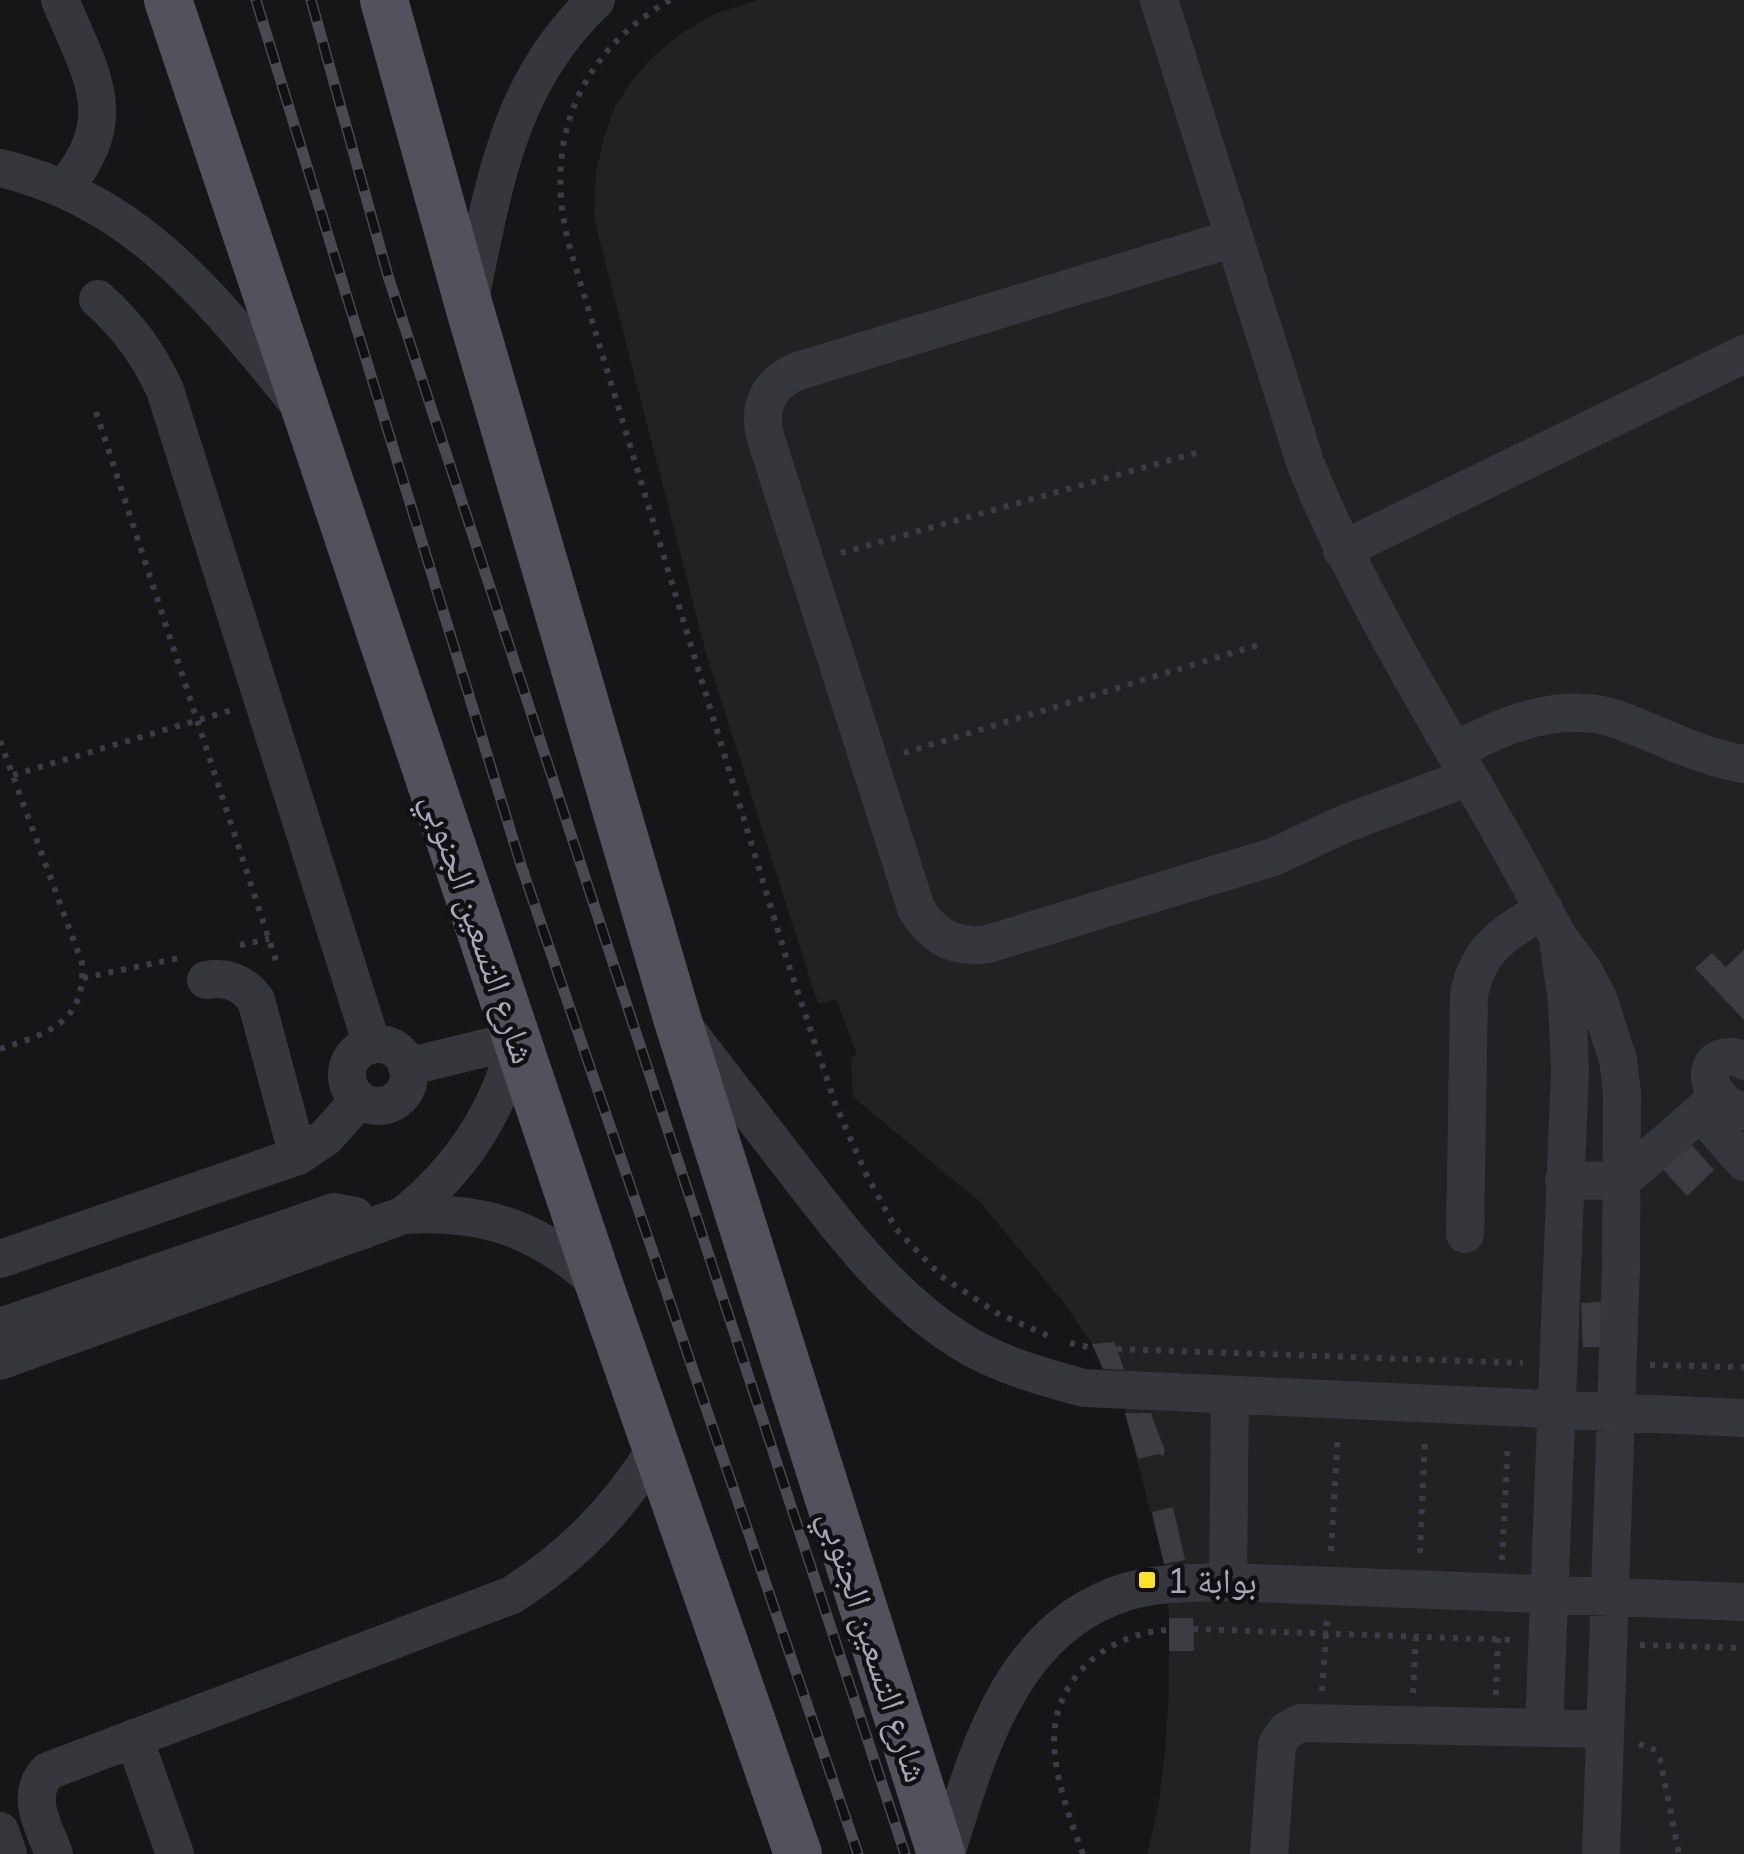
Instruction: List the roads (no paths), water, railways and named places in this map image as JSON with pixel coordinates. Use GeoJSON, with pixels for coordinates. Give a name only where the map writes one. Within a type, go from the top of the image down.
{"type":"FeatureCollection","features":[{"type":"Feature","properties":{"kind":"main road","name":"شارع التسعين الجنوبي"},"geometry":{"type":"LineString","coordinates":[[168,0],[599,1284],[798,1854]]}},
{"type":"Feature","properties":{"kind":"main road","name":"شارع التسعين الجنوبي"},"geometry":{"type":"LineString","coordinates":[[384,0],[676,1018],[943,1854]]}},
{"type":"Feature","properties":{"kind":"street"},"geometry":{"type":"LineString","coordinates":[[60,0],[94,84],[98,105],[92,148],[82,168],[63,189]]}},
{"type":"Feature","properties":{"kind":"street"},"geometry":{"type":"LineString","coordinates":[[469,306],[498,168],[526,93],[570,25],[596,0]]}},
{"type":"Feature","properties":{"kind":"street"},"geometry":{"type":"LineString","coordinates":[[1160,0],[1306,464],[1342,550],[1382,628],[1550,922],[1583,970],[1610,1028],[1622,1092],[1622,1181],[1601,1854]]}},
{"type":"Feature","properties":{"kind":"street"},"geometry":{"type":"LineString","coordinates":[[0,168],[63,189],[127,225],[191,277],[308,414]]}},
{"type":"Feature","properties":{"kind":"street"},"geometry":{"type":"LineString","coordinates":[[1234,238],[785,376],[766,398],[762,425],[923,920],[945,940],[973,946],[1273,856],[1462,764],[1508,724],[1536,717],[1590,714],[1614,718],[1689,750],[1744,764]]}},
{"type":"Feature","properties":{"kind":"street"},"geometry":{"type":"LineString","coordinates":[[98,299],[127,326],[151,359],[165,390],[372,1045]]}},
{"type":"Feature","properties":{"kind":"street"},"geometry":{"type":"LineString","coordinates":[[1342,550],[1744,354]]}},
{"type":"Feature","properties":{"kind":"street"},"geometry":{"type":"LineString","coordinates":[[1544,1728],[1569,1036],[1550,922]]}},
{"type":"Feature","properties":{"kind":"street"},"geometry":{"type":"LineString","coordinates":[[1465,1234],[1469,994],[1473,976],[1492,944],[1550,922]]}},
{"type":"Feature","properties":{"kind":"street"},"geometry":{"type":"LineString","coordinates":[[206,980],[228,979],[248,990],[256,1000],[298,1156]]}},
{"type":"Feature","properties":{"kind":"street"},"geometry":{"type":"LineString","coordinates":[[676,1018],[868,1261],[928,1318],[965,1344],[1043,1378],[1084,1388],[1744,1418]]}},
{"type":"Feature","properties":{"kind":"street"},"geometry":{"type":"LineString","coordinates":[[404,1215],[449,1174],[485,1125],[510,1069],[518,1040],[408,1067]]}},
{"type":"Feature","properties":{"kind":"street"},"geometry":{"type":"LineString","coordinates":[[372,1045],[394,1049],[408,1067],[406,1088],[391,1104],[369,1105],[351,1091],[348,1068],[361,1049],[372,1045]]}},
{"type":"Feature","properties":{"kind":"street"},"geometry":{"type":"LineString","coordinates":[[1744,1061],[1730,1055],[1714,1063],[1710,1079],[1744,1162]]}},
{"type":"Feature","properties":{"kind":"street"},"geometry":{"type":"LineString","coordinates":[[0,1259],[298,1156],[326,1137],[359,1100]]}},
{"type":"Feature","properties":{"kind":"street"},"geometry":{"type":"LineString","coordinates":[[1564,1180],[1622,1181],[1721,1106]]}},
{"type":"Feature","properties":{"kind":"street"},"geometry":{"type":"LineString","coordinates":[[0,1326],[334,1212],[355,1216],[364,1230]]}},
{"type":"Feature","properties":{"kind":"street"},"geometry":{"type":"LineString","coordinates":[[0,1361],[404,1215],[474,1216],[510,1226],[542,1240],[599,1284]]}},
{"type":"Feature","properties":{"kind":"street"},"geometry":{"type":"LineString","coordinates":[[1561,1267],[1621,1266]]}},
{"type":"Feature","properties":{"kind":"street"},"geometry":{"type":"LineString","coordinates":[[1228,1582],[1230,1396]]}},
{"type":"Feature","properties":{"kind":"street"},"geometry":{"type":"LineString","coordinates":[[54,1854],[35,1799],[40,1779],[57,1766],[512,1595],[596,1529],[625,1496],[656,1449]]}},
{"type":"Feature","properties":{"kind":"street"},"geometry":{"type":"LineString","coordinates":[[943,1854],[1013,1679],[1036,1649],[1063,1624],[1130,1591],[1167,1584],[1228,1582],[1744,1602]]}},
{"type":"Feature","properties":{"kind":"street"},"geometry":{"type":"LineString","coordinates":[[1269,1854],[1278,1744],[1292,1726],[1320,1722],[1604,1729]]}},
{"type":"Feature","properties":{"kind":"street"},"geometry":{"type":"LineString","coordinates":[[134,1738],[175,1854]]}},
{"type":"Feature","properties":{"kind":"street"},"geometry":{"type":"LineString","coordinates":[[0,1831],[8,1854]]}},
{"type":"Feature","properties":{"kind":"railway"},"geometry":{"type":"LineString","coordinates":[[256,0],[520,862],[858,1854]]}},
{"type":"Feature","properties":{"kind":"railway"},"geometry":{"type":"LineString","coordinates":[[311,0],[388,276],[905,1854]]}},
{"type":"Feature","properties":{"kind":"place","name":"بوابة 1"},"geometry":{"type":"Point","coordinates":[1147,1580]}}]}
